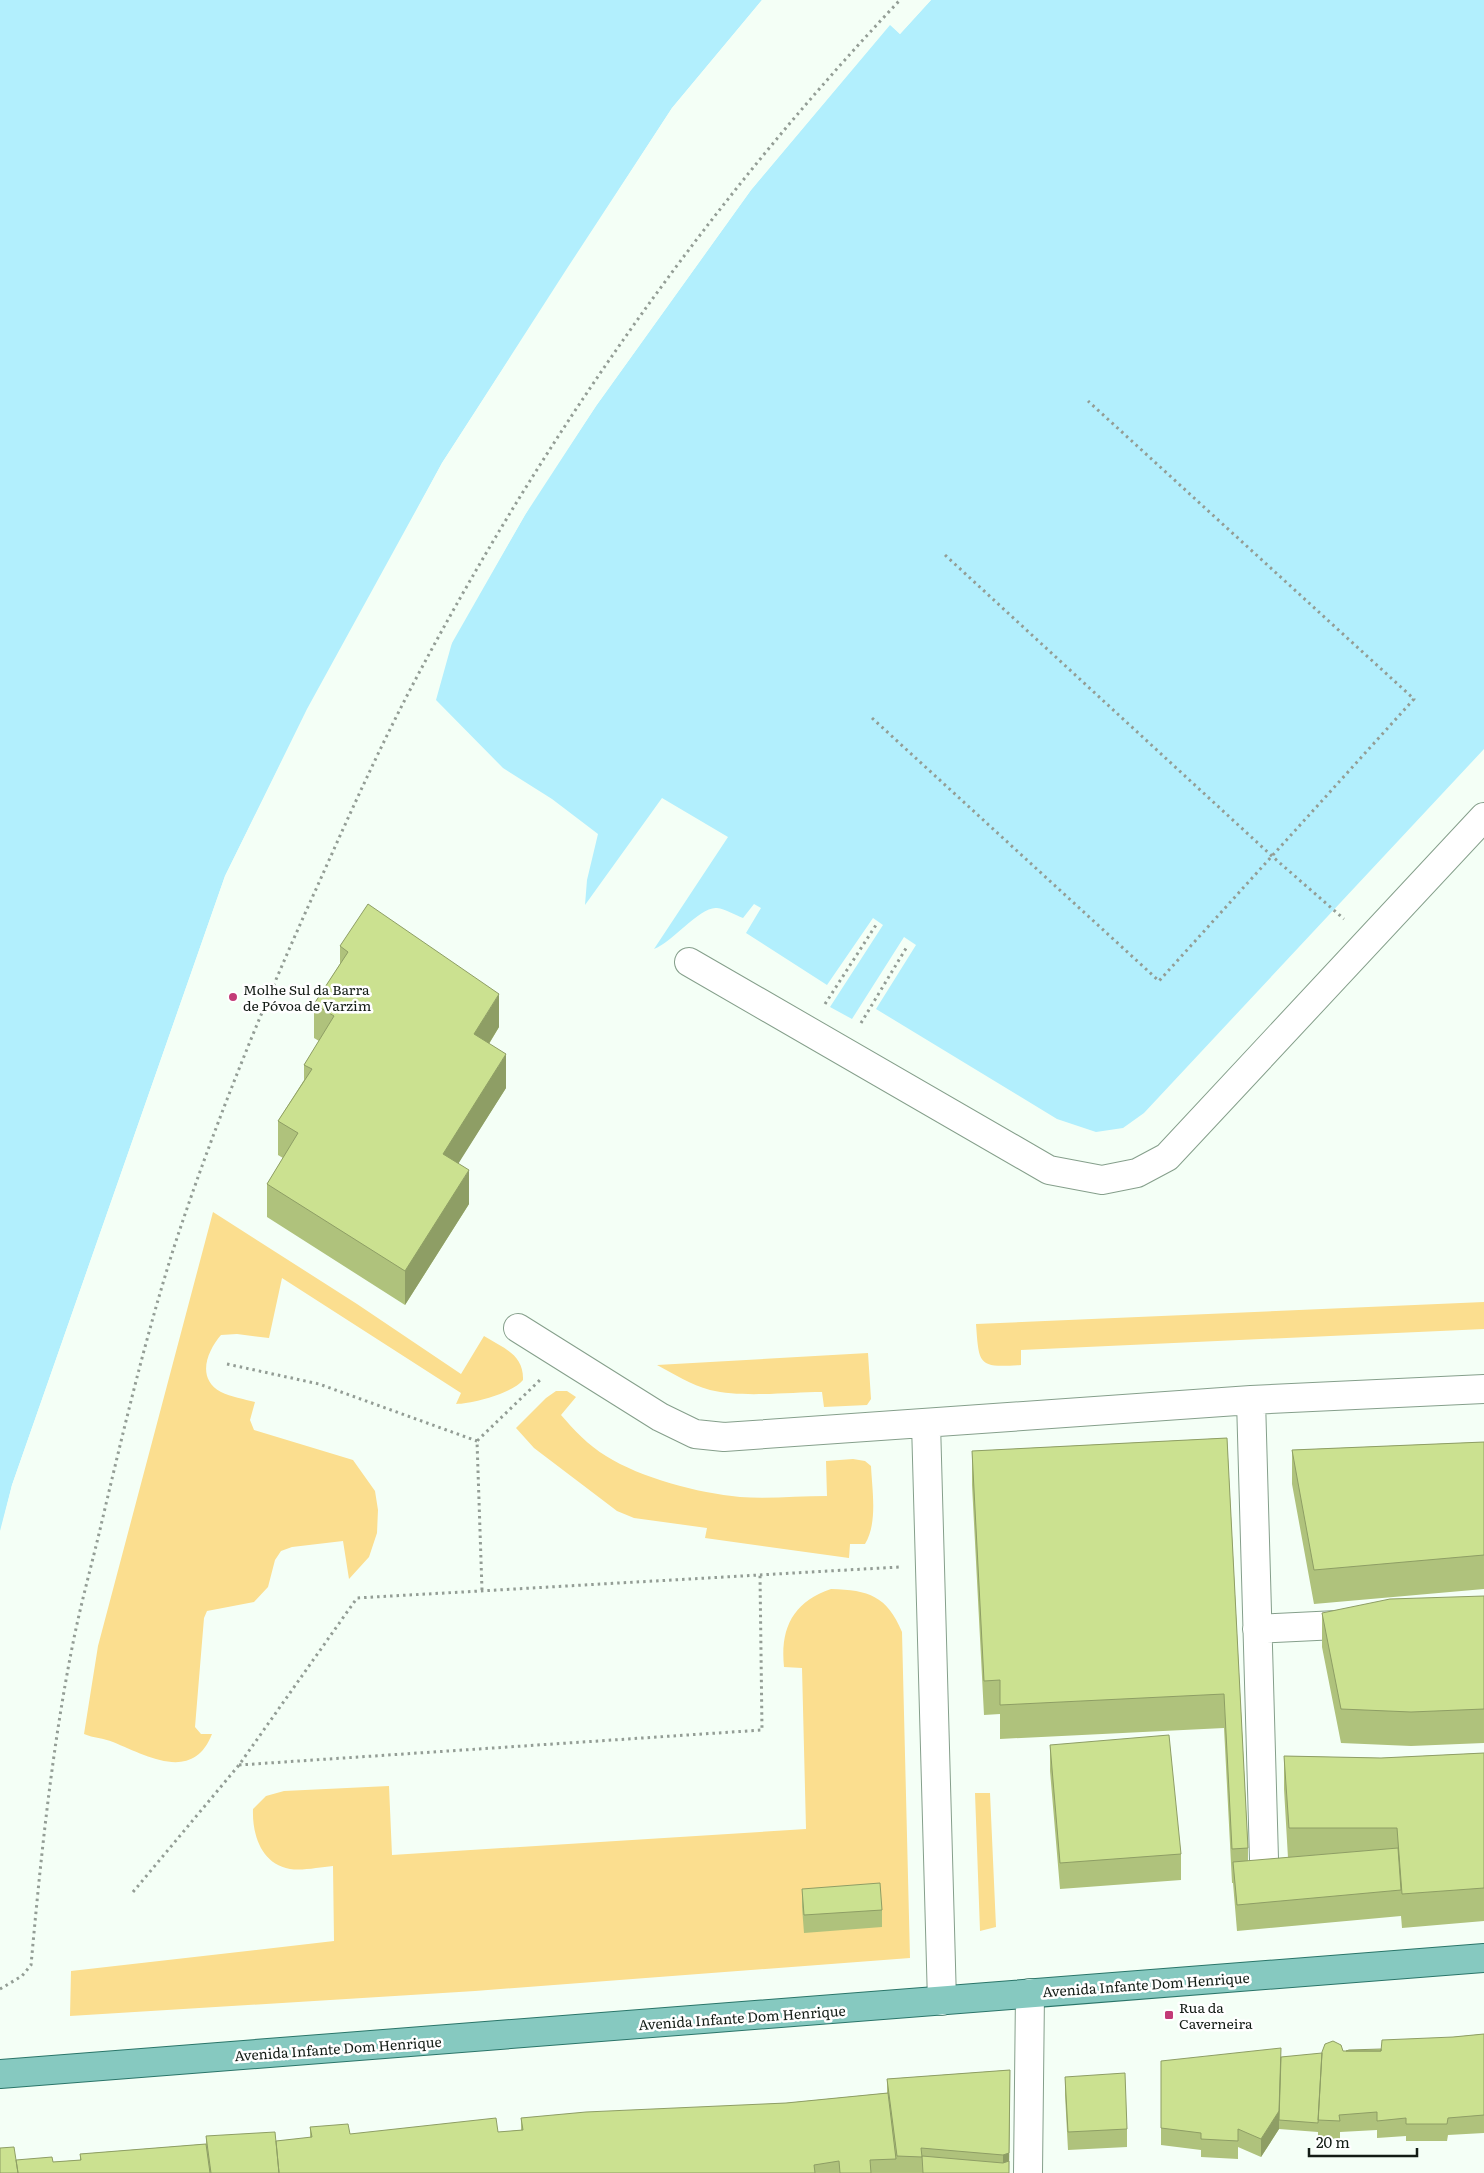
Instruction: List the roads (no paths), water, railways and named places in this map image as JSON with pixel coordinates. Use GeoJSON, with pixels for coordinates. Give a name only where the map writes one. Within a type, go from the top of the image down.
{"type":"FeatureCollection","features":[{"type":"Feature","properties":{"kind":"main road","name":"Avenida Infante Dom Henrique"},"geometry":{"type":"LineString","coordinates":[[0,2074],[1484,1958]]}},
{"type":"Feature","properties":{"kind":"street"},"geometry":{"type":"LineString","coordinates":[[689,962],[1049,1170],[1102,1180],[1137,1173],[1167,1157],[1484,817]]}},
{"type":"Feature","properties":{"kind":"street"},"geometry":{"type":"LineString","coordinates":[[518,1328],[660,1417],[694,1434],[724,1437],[1250,1400],[1484,1389]]}},
{"type":"Feature","properties":{"kind":"street"},"geometry":{"type":"LineString","coordinates":[[1250,1400],[1264,1860]]}},
{"type":"Feature","properties":{"kind":"street"},"geometry":{"type":"LineString","coordinates":[[926,1423],[942,2001]]}},
{"type":"Feature","properties":{"kind":"street"},"geometry":{"type":"LineString","coordinates":[[1257,1629],[1385,1623]]}},
{"type":"Feature","properties":{"kind":"street"},"geometry":{"type":"LineString","coordinates":[[1261,1772],[1290,1771]]}},
{"type":"Feature","properties":{"kind":"street"},"geometry":{"type":"LineString","coordinates":[[1028,2173],[1030,1993]]}},
{"type":"Feature","properties":{"kind":"water"},"geometry":{"type":"Polygon","coordinates":[[[0,0],[762,0],[672,108],[442,463],[307,709],[225,876],[12,1485],[0,1531],[0,0]]]}},
{"type":"Feature","properties":{"kind":"water"},"geometry":{"type":"Polygon","coordinates":[[[931,0],[1484,0],[1484,749],[1144,1113],[1123,1128],[1096,1132],[1057,1119],[876,1009],[916,945],[904,937],[852,1019],[830,1007],[883,925],[873,918],[827,985],[746,933],[761,908],[754,904],[743,918],[717,908],[710,909],[654,949],[728,837],[662,798],[585,905],[587,880],[598,834],[552,799],[503,768],[436,700],[453,639],[533,501],[596,406],[751,190],[890,24],[900,34],[931,0]]]}},
{"type":"Feature","properties":{"kind":"place","name":"Molhe Sul da Barra de Póvoa de Varzim"},"geometry":{"type":"Point","coordinates":[233,997]}},
{"type":"Feature","properties":{"kind":"place","name":"Rua da Caverneira"},"geometry":{"type":"Point","coordinates":[1169,2015]}}]}
